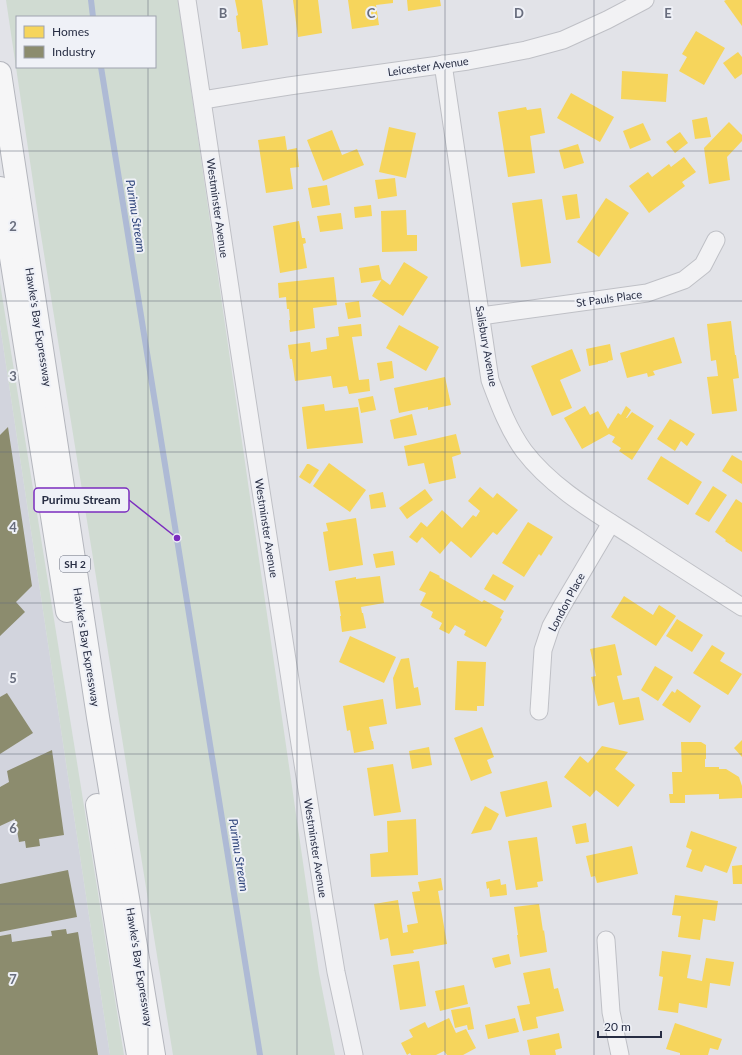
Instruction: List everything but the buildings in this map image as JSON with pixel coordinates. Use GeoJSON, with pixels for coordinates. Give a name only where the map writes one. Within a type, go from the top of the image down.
{"type":"FeatureCollection","features":[{"type":"Feature","properties":{"kind":"highway","name":"Hawke's Bay Expressway"},"geometry":{"type":"LineString","coordinates":[[0,72],[98,717],[154,1055]]}},
{"type":"Feature","properties":{"kind":"highway","name":"Hawke's Bay Expressway"},"geometry":{"type":"LineString","coordinates":[[0,188],[120,952],[138,1055]]}},
{"type":"Feature","properties":{"kind":"street","name":"Westminster Avenue"},"geometry":{"type":"LineString","coordinates":[[187,0],[239,348],[336,972],[354,1055]]}},
{"type":"Feature","properties":{"kind":"street","name":"Leicester Avenue"},"geometry":{"type":"LineString","coordinates":[[203,100],[289,86],[468,61],[526,50],[563,40],[607,20],[645,0]]}},
{"type":"Feature","properties":{"kind":"street","name":"Salisbury Avenue"},"geometry":{"type":"LineString","coordinates":[[443,64],[490,380],[500,408],[513,434],[524,451],[537,466],[556,484],[577,500],[742,606]]}},
{"type":"Feature","properties":{"kind":"street","name":"St Pauls Place"},"geometry":{"type":"LineString","coordinates":[[481,316],[647,293],[684,280],[703,265],[716,240]]}},
{"type":"Feature","properties":{"kind":"street","name":"London Place"},"geometry":{"type":"LineString","coordinates":[[539,711],[543,650],[551,626],[611,523]]}},
{"type":"Feature","properties":{"kind":"street"},"geometry":{"type":"LineString","coordinates":[[606,940],[611,1012],[620,1055]]}},
{"type":"Feature","properties":{"kind":"shaded area"},"geometry":{"type":"Polygon","coordinates":[[[6,0],[178,0],[319,973],[335,1055],[173,1055],[40,229],[16,68],[156,68],[156,16],[16,16],[16,67],[6,0]]]}},
{"type":"Feature","properties":{"kind":"shaded area"},"geometry":{"type":"Polygon","coordinates":[[[0,283],[124,1055],[110,1055],[0,325],[0,283]]]}},
{"type":"Feature","properties":{"kind":"shaded area"},"geometry":{"type":"Polygon","coordinates":[[[0,325],[110,1055],[0,1055],[0,325]]]}},
{"type":"Feature","properties":{"kind":"waterway","name":"Purimu Stream"},"geometry":{"type":"LineString","coordinates":[[91,0],[93,16]]}},
{"type":"Feature","properties":{"kind":"waterway","name":"Purimu Stream"},"geometry":{"type":"LineString","coordinates":[[101,68],[260,1055]]}},
{"type":"Feature","properties":{"kind":"place","name":"Purimu Stream"},"geometry":{"type":"Point","coordinates":[177,538]}}]}
